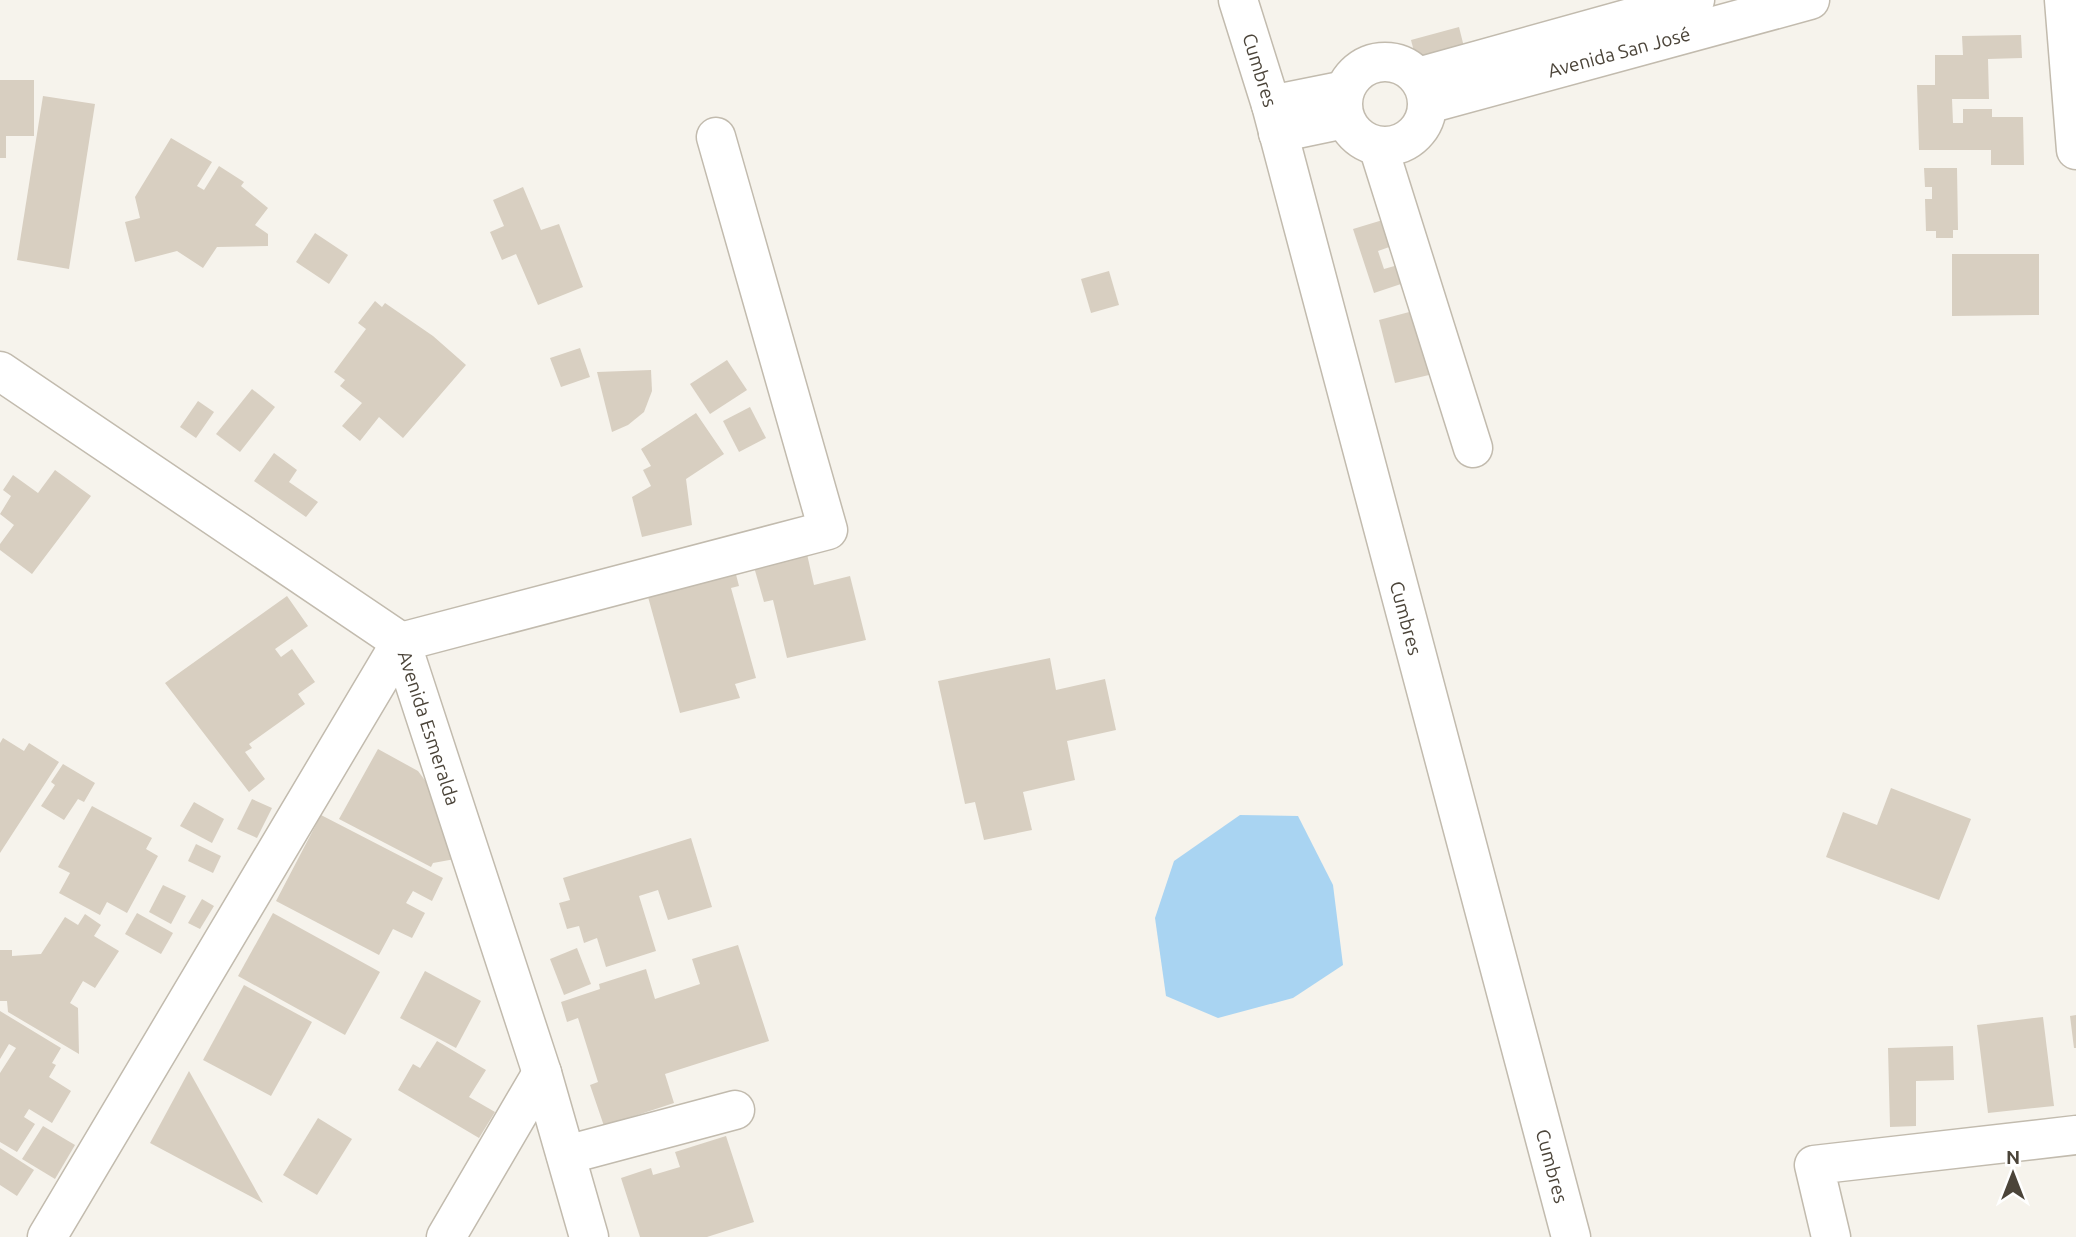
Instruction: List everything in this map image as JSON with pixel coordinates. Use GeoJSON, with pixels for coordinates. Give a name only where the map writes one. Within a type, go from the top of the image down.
{"type":"FeatureCollection","features":[{"type":"Feature","properties":{"kind":"street","name":"Cumbres"},"geometry":{"type":"LineString","coordinates":[[1238,0],[1275,119],[1572,1237]]}},
{"type":"Feature","properties":{"kind":"street","name":"Avenida San José"},"geometry":{"type":"LineString","coordinates":[[1657,27],[1695,0]]}},
{"type":"Feature","properties":{"kind":"street","name":"Avenida San José"},"geometry":{"type":"LineString","coordinates":[[1423,90],[1657,27],[1810,0]]}},
{"type":"Feature","properties":{"kind":"street"},"geometry":{"type":"LineString","coordinates":[[2064,0],[2076,150]]}},
{"type":"Feature","properties":{"kind":"street"},"geometry":{"type":"LineString","coordinates":[[1378,62],[1399,65],[1423,90],[1418,131],[1393,146],[1378,146],[1364,141],[1345,104],[1358,72],[1378,62]]}},
{"type":"Feature","properties":{"kind":"street"},"geometry":{"type":"LineString","coordinates":[[1275,119],[1345,104]]}},
{"type":"Feature","properties":{"kind":"street"},"geometry":{"type":"LineString","coordinates":[[47,1237],[401,642],[828,530],[716,137]]}},
{"type":"Feature","properties":{"kind":"street"},"geometry":{"type":"LineString","coordinates":[[1378,146],[1473,448]]}},
{"type":"Feature","properties":{"kind":"street","name":"Avenida Esmeralda"},"geometry":{"type":"LineString","coordinates":[[0,370],[401,642],[542,1073],[589,1237]]}},
{"type":"Feature","properties":{"kind":"street"},"geometry":{"type":"LineString","coordinates":[[446,1237],[542,1073]]}},
{"type":"Feature","properties":{"kind":"street"},"geometry":{"type":"LineString","coordinates":[[566,1155],[735,1110]]}},
{"type":"Feature","properties":{"kind":"street"},"geometry":{"type":"LineString","coordinates":[[1831,1237],[1814,1165],[2076,1135]]}},
{"type":"Feature","properties":{"kind":"water"},"geometry":{"type":"Polygon","coordinates":[[[1240,815],[1298,816],[1333,885],[1343,965],[1293,998],[1218,1018],[1166,996],[1155,918],[1174,861],[1240,815]]]}},
{"type":"Feature","properties":{"kind":"building"},"geometry":{"type":"Polygon","coordinates":[[[1459,27],[1466,55],[1418,67],[1411,40],[1459,27]]]}},
{"type":"Feature","properties":{"kind":"building"},"geometry":{"type":"Polygon","coordinates":[[[2021,35],[2022,58],[1988,59],[1989,99],[1952,99],[1953,123],[1963,123],[1963,109],[1992,109],[1992,117],[2023,117],[2024,165],[1991,165],[1991,150],[1919,150],[1917,85],[1935,85],[1935,55],[1963,55],[1962,36],[2021,35]]]}},
{"type":"Feature","properties":{"kind":"building"},"geometry":{"type":"Polygon","coordinates":[[[0,80],[34,80],[34,136],[6,136],[6,158],[0,158],[0,80]]]}},
{"type":"Feature","properties":{"kind":"building"},"geometry":{"type":"Polygon","coordinates":[[[43,96],[95,104],[69,269],[17,260],[43,96]]]}},
{"type":"Feature","properties":{"kind":"building"},"geometry":{"type":"Polygon","coordinates":[[[171,138],[212,162],[197,186],[204,190],[219,166],[244,182],[241,186],[268,208],[255,225],[268,234],[268,246],[217,247],[203,268],[177,251],[135,262],[125,222],[140,218],[135,197],[171,138]]]}},
{"type":"Feature","properties":{"kind":"building"},"geometry":{"type":"Polygon","coordinates":[[[1924,168],[1957,168],[1958,230],[1953,230],[1953,238],[1936,238],[1936,231],[1926,231],[1925,199],[1932,199],[1932,187],[1925,187],[1924,168]]]}},
{"type":"Feature","properties":{"kind":"building"},"geometry":{"type":"Polygon","coordinates":[[[523,187],[541,230],[559,224],[583,287],[538,305],[516,254],[502,260],[490,232],[504,226],[493,200],[523,187]]]}},
{"type":"Feature","properties":{"kind":"building"},"geometry":{"type":"Polygon","coordinates":[[[1386,219],[1395,245],[1378,251],[1384,269],[1398,265],[1404,283],[1374,293],[1353,229],[1386,219]]]}},
{"type":"Feature","properties":{"kind":"building"},"geometry":{"type":"Polygon","coordinates":[[[315,233],[348,255],[329,284],[296,262],[315,233]]]}},
{"type":"Feature","properties":{"kind":"building"},"geometry":{"type":"Polygon","coordinates":[[[1952,254],[2039,254],[2039,315],[1952,316],[1952,254]]]}},
{"type":"Feature","properties":{"kind":"building"},"geometry":{"type":"Polygon","coordinates":[[[1109,271],[1119,305],[1091,313],[1081,279],[1109,271]]]}},
{"type":"Feature","properties":{"kind":"building"},"geometry":{"type":"Polygon","coordinates":[[[375,301],[382,307],[385,303],[433,336],[466,365],[403,438],[379,417],[360,441],[342,426],[362,403],[340,386],[345,380],[334,372],[366,329],[358,323],[375,301]]]}},
{"type":"Feature","properties":{"kind":"building"},"geometry":{"type":"Polygon","coordinates":[[[1413,311],[1429,375],[1395,383],[1379,320],[1413,311]]]}},
{"type":"Feature","properties":{"kind":"building"},"geometry":{"type":"Polygon","coordinates":[[[580,348],[590,377],[561,387],[550,358],[580,348]]]}},
{"type":"Feature","properties":{"kind":"building"},"geometry":{"type":"Polygon","coordinates":[[[727,360],[747,390],[710,414],[690,384],[727,360]]]}},
{"type":"Feature","properties":{"kind":"building"},"geometry":{"type":"Polygon","coordinates":[[[651,370],[652,391],[644,412],[628,425],[612,432],[597,372],[651,370]]]}},
{"type":"Feature","properties":{"kind":"building"},"geometry":{"type":"Polygon","coordinates":[[[252,389],[275,407],[240,452],[216,434],[252,389]]]}},
{"type":"Feature","properties":{"kind":"building"},"geometry":{"type":"Polygon","coordinates":[[[198,401],[214,412],[196,438],[180,427],[198,401]]]}},
{"type":"Feature","properties":{"kind":"building"},"geometry":{"type":"Polygon","coordinates":[[[750,407],[766,438],[739,452],[723,421],[750,407]]]}},
{"type":"Feature","properties":{"kind":"building"},"geometry":{"type":"Polygon","coordinates":[[[696,413],[724,454],[686,479],[692,525],[642,537],[632,497],[651,486],[643,470],[651,466],[641,449],[696,413]]]}},
{"type":"Feature","properties":{"kind":"building"},"geometry":{"type":"Polygon","coordinates":[[[274,453],[297,470],[289,482],[318,502],[306,517],[254,481],[274,453]]]}},
{"type":"Feature","properties":{"kind":"building"},"geometry":{"type":"Polygon","coordinates":[[[55,470],[91,496],[32,574],[0,550],[0,544],[14,525],[0,514],[11,496],[3,490],[13,475],[38,493],[55,470]]]}},
{"type":"Feature","properties":{"kind":"building"},"geometry":{"type":"Polygon","coordinates":[[[807,554],[814,585],[850,576],[866,640],[787,658],[773,600],[764,602],[754,567],[807,554]]]}},
{"type":"Feature","properties":{"kind":"building"},"geometry":{"type":"Polygon","coordinates":[[[733,563],[739,586],[731,588],[756,678],[735,684],[740,698],[680,713],[645,586],[733,563]]]}},
{"type":"Feature","properties":{"kind":"building"},"geometry":{"type":"Polygon","coordinates":[[[287,596],[308,626],[275,649],[281,657],[292,649],[315,682],[298,694],[305,704],[249,744],[252,748],[245,752],[265,779],[249,792],[165,683],[287,596]]]}},
{"type":"Feature","properties":{"kind":"building"},"geometry":{"type":"Polygon","coordinates":[[[1050,658],[1056,690],[1105,679],[1116,730],[1067,741],[1075,780],[1023,792],[1032,830],[984,840],[975,802],[965,804],[938,681],[1050,658]]]}},
{"type":"Feature","properties":{"kind":"building"},"geometry":{"type":"Polygon","coordinates":[[[3,738],[24,751],[29,743],[59,762],[0,853],[0,743],[3,738]]]}},
{"type":"Feature","properties":{"kind":"building"},"geometry":{"type":"Polygon","coordinates":[[[378,749],[418,771],[439,799],[455,859],[433,863],[431,867],[339,819],[378,749]]]}},
{"type":"Feature","properties":{"kind":"building"},"geometry":{"type":"Polygon","coordinates":[[[63,764],[95,783],[84,802],[78,799],[64,820],[41,806],[55,785],[51,782],[63,764]]]}},
{"type":"Feature","properties":{"kind":"building"},"geometry":{"type":"Polygon","coordinates":[[[1891,788],[1971,819],[1939,900],[1826,857],[1843,812],[1877,825],[1891,788]]]}},
{"type":"Feature","properties":{"kind":"building"},"geometry":{"type":"Polygon","coordinates":[[[252,799],[272,808],[257,838],[237,829],[252,799]]]}},
{"type":"Feature","properties":{"kind":"building"},"geometry":{"type":"Polygon","coordinates":[[[194,802],[224,819],[212,843],[180,826],[194,802]]]}},
{"type":"Feature","properties":{"kind":"building"},"geometry":{"type":"Polygon","coordinates":[[[92,806],[152,838],[146,849],[158,856],[127,913],[107,902],[100,915],[59,893],[70,873],[58,867],[92,806]]]}},
{"type":"Feature","properties":{"kind":"building"},"geometry":{"type":"Polygon","coordinates":[[[321,815],[443,878],[432,901],[413,891],[406,903],[425,913],[412,938],[393,929],[379,955],[276,901],[321,815]]]}},
{"type":"Feature","properties":{"kind":"building"},"geometry":{"type":"Polygon","coordinates":[[[691,838],[712,907],[668,920],[658,890],[639,896],[656,951],[606,967],[597,938],[584,943],[579,926],[567,929],[559,903],[570,900],[563,878],[691,838]]]}},
{"type":"Feature","properties":{"kind":"building"},"geometry":{"type":"Polygon","coordinates":[[[196,844],[221,856],[213,873],[188,861],[196,844]]]}},
{"type":"Feature","properties":{"kind":"building"},"geometry":{"type":"Polygon","coordinates":[[[163,885],[186,896],[171,924],[149,912],[163,885]]]}},
{"type":"Feature","properties":{"kind":"building"},"geometry":{"type":"Polygon","coordinates":[[[202,899],[214,906],[200,929],[188,923],[202,899]]]}},
{"type":"Feature","properties":{"kind":"building"},"geometry":{"type":"Polygon","coordinates":[[[137,913],[173,933],[161,954],[125,934],[137,913]]]}},
{"type":"Feature","properties":{"kind":"building"},"geometry":{"type":"Polygon","coordinates":[[[273,913],[380,972],[345,1035],[238,976],[273,913]]]}},
{"type":"Feature","properties":{"kind":"building"},"geometry":{"type":"Polygon","coordinates":[[[85,914],[101,925],[94,936],[119,951],[95,988],[83,981],[70,1003],[78,1008],[79,1054],[8,1012],[7,1001],[0,1001],[0,950],[12,950],[12,956],[41,954],[65,917],[78,925],[85,914]]]}},
{"type":"Feature","properties":{"kind":"building"},"geometry":{"type":"Polygon","coordinates":[[[738,945],[769,1041],[665,1074],[674,1103],[604,1126],[590,1085],[598,1082],[578,1018],[567,1022],[561,1002],[600,989],[599,984],[646,969],[655,999],[700,984],[692,959],[738,945]]]}},
{"type":"Feature","properties":{"kind":"building"},"geometry":{"type":"Polygon","coordinates":[[[577,948],[591,984],[564,995],[550,959],[577,948]]]}},
{"type":"Feature","properties":{"kind":"building"},"geometry":{"type":"Polygon","coordinates":[[[425,971],[481,1001],[456,1048],[400,1018],[425,971]]]}},
{"type":"Feature","properties":{"kind":"building"},"geometry":{"type":"Polygon","coordinates":[[[244,985],[312,1022],[271,1096],[203,1060],[244,985]]]}},
{"type":"Feature","properties":{"kind":"building"},"geometry":{"type":"Polygon","coordinates":[[[0,1011],[61,1048],[52,1063],[56,1065],[49,1077],[71,1091],[52,1123],[29,1109],[24,1117],[35,1124],[17,1152],[0,1142],[0,1073],[16,1048],[9,1044],[0,1059],[0,1011]]]}},
{"type":"Feature","properties":{"kind":"building"},"geometry":{"type":"Polygon","coordinates":[[[2076,1015],[2076,1048],[2074,1048],[2070,1016],[2076,1015]]]}},
{"type":"Feature","properties":{"kind":"building"},"geometry":{"type":"Polygon","coordinates":[[[2043,1017],[2054,1106],[1988,1113],[1977,1025],[2043,1017]]]}},
{"type":"Feature","properties":{"kind":"building"},"geometry":{"type":"Polygon","coordinates":[[[437,1041],[486,1070],[469,1097],[495,1112],[479,1138],[398,1090],[413,1064],[420,1068],[437,1041]]]}},
{"type":"Feature","properties":{"kind":"building"},"geometry":{"type":"Polygon","coordinates":[[[1953,1046],[1954,1080],[1916,1081],[1916,1126],[1890,1127],[1888,1048],[1953,1046]]]}},
{"type":"Feature","properties":{"kind":"building"},"geometry":{"type":"Polygon","coordinates":[[[189,1071],[263,1203],[150,1143],[189,1071]]]}},
{"type":"Feature","properties":{"kind":"building"},"geometry":{"type":"Polygon","coordinates":[[[318,1118],[352,1139],[317,1195],[283,1175],[318,1118]]]}},
{"type":"Feature","properties":{"kind":"building"},"geometry":{"type":"Polygon","coordinates":[[[43,1126],[75,1145],[55,1179],[22,1159],[43,1126]]]}},
{"type":"Feature","properties":{"kind":"building"},"geometry":{"type":"Polygon","coordinates":[[[726,1136],[754,1222],[707,1237],[640,1237],[621,1178],[651,1168],[653,1175],[680,1167],[675,1152],[726,1136]]]}},
{"type":"Feature","properties":{"kind":"building"},"geometry":{"type":"Polygon","coordinates":[[[0,1148],[34,1170],[17,1196],[0,1185],[0,1148]]]}}]}
